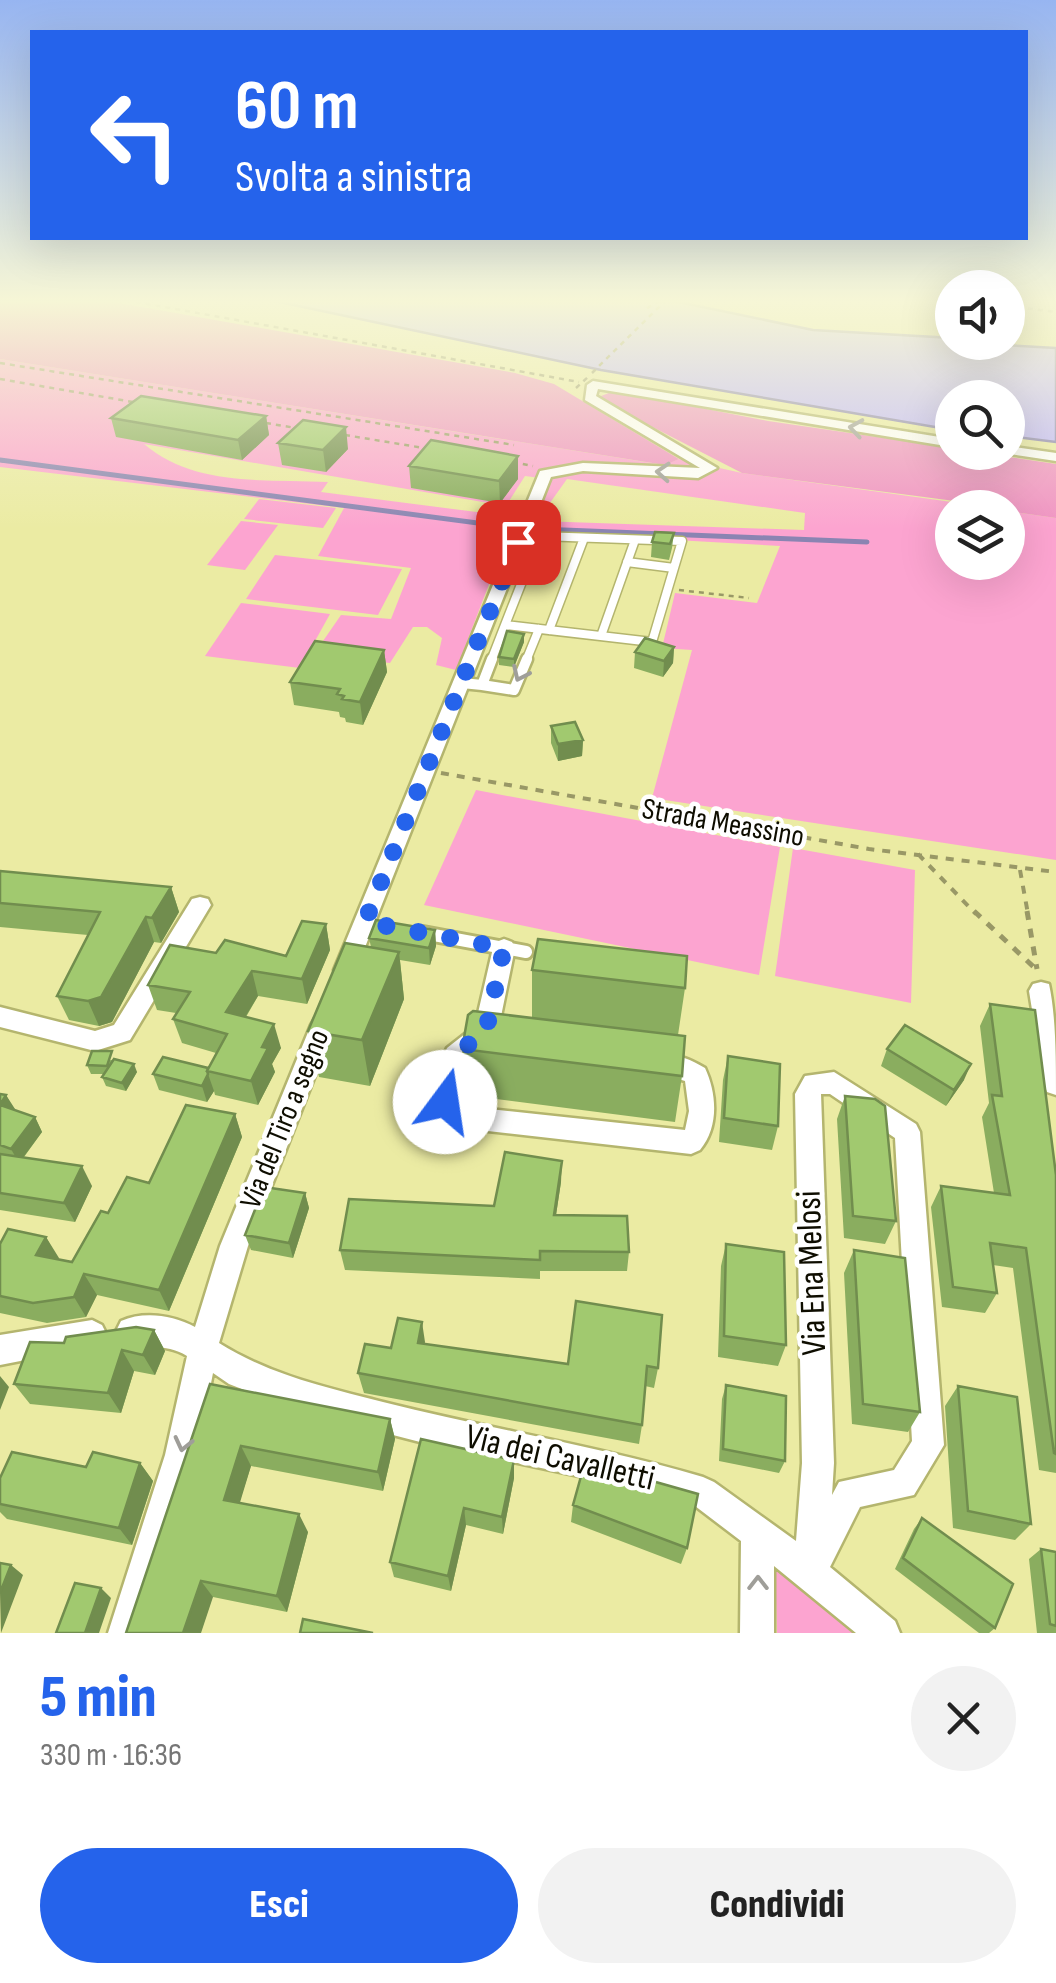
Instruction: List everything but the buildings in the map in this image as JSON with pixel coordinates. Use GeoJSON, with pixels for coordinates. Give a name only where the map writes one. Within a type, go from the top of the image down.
{"type":"FeatureCollection","features":[{"type":"Feature","properties":{"kind":"street"},"geometry":{"type":"LineString","coordinates":[[548,472],[583,467],[698,474],[710,468],[588,397],[593,385],[935,440]]}},
{"type":"Feature","properties":{"kind":"street"},"geometry":{"type":"LineString","coordinates":[[1025,452],[1056,457]]}},
{"type":"Feature","properties":{"kind":"street","name":"Via del Tiro a segno"},"geometry":{"type":"LineString","coordinates":[[125,1633],[182,1455],[203,1348],[234,1246],[374,924],[427,770],[548,472]]}},
{"type":"Feature","properties":{"kind":"street"},"geometry":{"type":"LineString","coordinates":[[0,1017],[95,1041],[122,1033],[191,904]]}},
{"type":"Feature","properties":{"kind":"street"},"geometry":{"type":"LineString","coordinates":[[515,950],[486,1031],[456,1054],[445,1102],[451,1110],[470,1118],[691,1142],[697,1136],[702,1116],[696,1075],[682,1067],[624,1059]]}},
{"type":"Feature","properties":{"kind":"street"},"geometry":{"type":"LineString","coordinates":[[1040,981],[1056,1084]]}},
{"type":"Feature","properties":{"kind":"street"},"geometry":{"type":"LineString","coordinates":[[486,1031],[499,1033],[510,1043]]}},
{"type":"Feature","properties":{"kind":"street","name":"Via Ena Melosi"},"geometry":{"type":"LineString","coordinates":[[834,1083],[907,1132],[928,1444],[903,1484],[850,1493],[810,1572],[818,1463],[807,1094],[814,1084],[834,1083]]}},
{"type":"Feature","properties":{"kind":"street","name":"Via dei Cavalletti"},"geometry":{"type":"LineString","coordinates":[[0,1350],[148,1329],[181,1336],[252,1380],[296,1395],[424,1428],[626,1470],[704,1493],[810,1572],[883,1633]]}},
{"type":"Feature","properties":{"kind":"street"},"geometry":{"type":"LineString","coordinates":[[758,1532],[758,1633]]}},
{"type":"Feature","properties":{"kind":"lane"},"geometry":{"type":"LineString","coordinates":[[482,685],[505,625],[540,536],[682,542],[652,642],[505,625]]}},
{"type":"Feature","properties":{"kind":"lane"},"geometry":{"type":"LineString","coordinates":[[462,682],[514,690],[584,538]]}},
{"type":"Feature","properties":{"kind":"lane"},"geometry":{"type":"LineString","coordinates":[[601,636],[635,540]]}},
{"type":"Feature","properties":{"kind":"lane"},"geometry":{"type":"LineString","coordinates":[[627,562],[674,568]]}},
{"type":"Feature","properties":{"kind":"lane"},"geometry":{"type":"LineString","coordinates":[[417,932],[515,950]]}},
{"type":"Feature","properties":{"kind":"path"},"geometry":{"type":"LineString","coordinates":[[83,376],[514,445]]}},
{"type":"Feature","properties":{"kind":"path"},"geometry":{"type":"LineString","coordinates":[[545,376],[593,385]]}},
{"type":"Feature","properties":{"kind":"path"},"geometry":{"type":"LineString","coordinates":[[576,388],[588,376]]}},
{"type":"Feature","properties":{"kind":"path"},"geometry":{"type":"LineString","coordinates":[[0,379],[136,402]]}},
{"type":"Feature","properties":{"kind":"path"},"geometry":{"type":"LineString","coordinates":[[254,421],[294,427]]}},
{"type":"Feature","properties":{"kind":"path"},"geometry":{"type":"LineString","coordinates":[[333,434],[432,449]]}},
{"type":"Feature","properties":{"kind":"path"},"geometry":{"type":"LineString","coordinates":[[510,461],[548,472]]}},
{"type":"Feature","properties":{"kind":"path"},"geometry":{"type":"LineString","coordinates":[[668,589],[748,598]]}},
{"type":"Feature","properties":{"kind":"path","name":"Strada Meassino"},"geometry":{"type":"LineString","coordinates":[[427,770],[869,849],[1056,872]]}},
{"type":"Feature","properties":{"kind":"path"},"geometry":{"type":"LineString","coordinates":[[918,854],[1040,981]]}},
{"type":"Feature","properties":{"kind":"path"},"geometry":{"type":"LineString","coordinates":[[1020,870],[1040,981]]}},
{"type":"Feature","properties":{"kind":"shaded area"},"geometry":{"type":"Polygon","coordinates":[[[0,376],[108,376],[664,465],[679,459],[742,473],[935,500],[935,580],[1025,580],[1025,513],[1056,518],[1056,860],[652,798],[692,650],[662,648],[675,593],[757,603],[780,546],[534,532],[538,521],[804,530],[805,513],[567,479],[547,507],[538,504],[548,479],[525,476],[506,506],[144,444],[185,468],[208,474],[328,482],[321,492],[515,517],[456,670],[436,665],[442,638],[427,627],[413,627],[390,663],[314,654],[341,615],[391,619],[411,568],[318,556],[344,508],[0,467],[0,376]]]}},
{"type":"Feature","properties":{"kind":"shaded area"},"geometry":{"type":"Polygon","coordinates":[[[108,376],[526,376],[554,384],[679,459],[665,465],[108,376]]]}},
{"type":"Feature","properties":{"kind":"shaded area"},"geometry":{"type":"Polygon","coordinates":[[[637,376],[1056,376],[1056,442],[1025,438],[1025,380],[935,380],[935,427],[637,376]]]}},
{"type":"Feature","properties":{"kind":"shaded area"},"geometry":{"type":"Polygon","coordinates":[[[614,391],[768,421],[935,446],[935,470],[1025,470],[1025,459],[1056,464],[1056,518],[1025,513],[1025,490],[935,490],[935,498],[742,473],[596,398],[614,391]]]}},
{"type":"Feature","properties":{"kind":"shaded area"},"geometry":{"type":"Polygon","coordinates":[[[259,499],[336,508],[323,528],[244,519],[259,499]]]}},
{"type":"Feature","properties":{"kind":"shaded area"},"geometry":{"type":"Polygon","coordinates":[[[241,521],[278,525],[245,570],[207,565],[241,521]]]}},
{"type":"Feature","properties":{"kind":"shaded area"},"geometry":{"type":"Polygon","coordinates":[[[275,555],[402,569],[378,615],[246,599],[275,555]]]}},
{"type":"Feature","properties":{"kind":"shaded area"},"geometry":{"type":"Polygon","coordinates":[[[241,603],[330,614],[300,668],[205,656],[241,603]]]}},
{"type":"Feature","properties":{"kind":"shaded area"},"geometry":{"type":"Polygon","coordinates":[[[476,790],[780,847],[759,975],[424,905],[476,790]]]}},
{"type":"Feature","properties":{"kind":"shaded area"},"geometry":{"type":"Polygon","coordinates":[[[793,848],[915,870],[911,1003],[775,976],[793,848]]]}},
{"type":"Feature","properties":{"kind":"shaded area"},"geometry":{"type":"Polygon","coordinates":[[[775,1564],[857,1633],[777,1633],[775,1564]]]}},
{"type":"Feature","properties":{"kind":"waterway"},"geometry":{"type":"LineString","coordinates":[[5,461],[0,460],[515,528]]}},
{"type":"Feature","properties":{"kind":"waterway"},"geometry":{"type":"LineString","coordinates":[[539,529],[867,542]]}},
{"type":"Feature","properties":{"kind":"route"},"geometry":{"type":"LineString","coordinates":[[445,1102],[456,1054],[486,1031],[504,948],[365,922],[518,542]]}}]}
